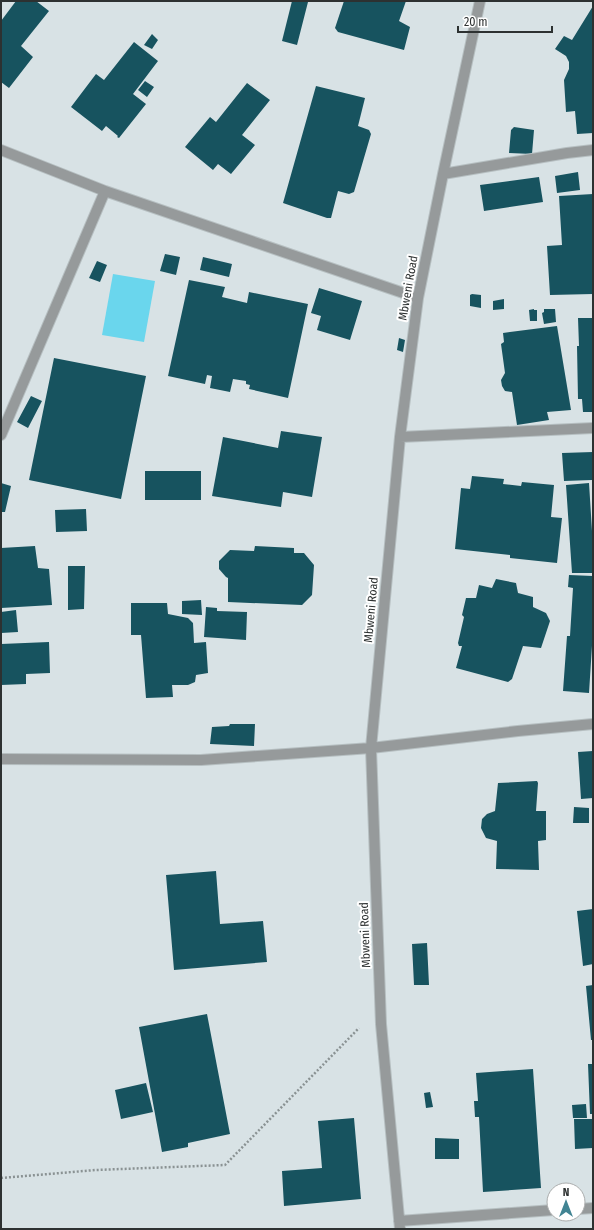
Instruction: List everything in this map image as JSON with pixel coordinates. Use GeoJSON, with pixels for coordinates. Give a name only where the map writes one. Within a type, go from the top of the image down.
{"type":"FeatureCollection","features":[{"type":"Feature","properties":{"kind":"street","name":"Mbweni Road"},"geometry":{"type":"LineString","coordinates":[[399,1225],[381,1024],[371,748],[400,437],[418,298],[480,1]]}},
{"type":"Feature","properties":{"kind":"street"},"geometry":{"type":"LineString","coordinates":[[1,150],[105,191],[418,298]]}},
{"type":"Feature","properties":{"kind":"street"},"geometry":{"type":"LineString","coordinates":[[443,174],[593,150]]}},
{"type":"Feature","properties":{"kind":"street"},"geometry":{"type":"LineString","coordinates":[[1,435],[105,191]]}},
{"type":"Feature","properties":{"kind":"street"},"geometry":{"type":"LineString","coordinates":[[400,437],[593,428]]}},
{"type":"Feature","properties":{"kind":"street"},"geometry":{"type":"LineString","coordinates":[[1,759],[202,760],[371,748],[518,730],[593,724]]}},
{"type":"Feature","properties":{"kind":"street"},"geometry":{"type":"LineString","coordinates":[[399,1225],[546,1211]]}},
{"type":"Feature","properties":{"kind":"path"},"geometry":{"type":"LineString","coordinates":[[1,1178],[96,1170],[225,1165],[380,1006]]}},
{"type":"Feature","properties":{"kind":"water"},"geometry":{"type":"Polygon","coordinates":[[[113,274],[155,281],[144,342],[102,335],[113,274]]]}},
{"type":"Feature","properties":{"kind":"building"},"geometry":{"type":"Polygon","coordinates":[[[16,1],[36,1],[49,11],[21,46],[33,57],[9,88],[1,82],[1,21],[16,1]]]}},
{"type":"Feature","properties":{"kind":"building"},"geometry":{"type":"Polygon","coordinates":[[[292,1],[308,2],[297,45],[282,41],[292,1]]]}},
{"type":"Feature","properties":{"kind":"building"},"geometry":{"type":"Polygon","coordinates":[[[344,1],[406,1],[399,21],[410,27],[404,50],[338,32],[335,28],[344,1]]]}},
{"type":"Feature","properties":{"kind":"building"},"geometry":{"type":"Polygon","coordinates":[[[593,6],[593,133],[577,134],[575,111],[566,112],[564,80],[569,69],[569,62],[566,56],[555,49],[564,36],[572,40],[593,6]]]}},
{"type":"Feature","properties":{"kind":"building"},"geometry":{"type":"Polygon","coordinates":[[[152,34],[158,40],[152,49],[144,45],[152,34]]]}},
{"type":"Feature","properties":{"kind":"building"},"geometry":{"type":"Polygon","coordinates":[[[134,42],[158,61],[133,94],[146,104],[119,138],[106,126],[102,131],[71,107],[96,74],[104,80],[134,42]]]}},
{"type":"Feature","properties":{"kind":"building"},"geometry":{"type":"Polygon","coordinates":[[[145,81],[154,87],[147,97],[138,90],[145,81]]]}},
{"type":"Feature","properties":{"kind":"building"},"geometry":{"type":"Polygon","coordinates":[[[247,83],[270,100],[242,135],[255,145],[231,174],[218,164],[213,170],[185,147],[210,117],[216,122],[247,83]]]}},
{"type":"Feature","properties":{"kind":"building"},"geometry":{"type":"Polygon","coordinates":[[[316,86],[365,98],[358,126],[369,130],[371,134],[354,192],[349,194],[338,191],[331,218],[283,203],[316,86]]]}},
{"type":"Feature","properties":{"kind":"building"},"geometry":{"type":"Polygon","coordinates":[[[514,127],[534,130],[532,154],[509,153],[511,130],[514,127]]]}},
{"type":"Feature","properties":{"kind":"building"},"geometry":{"type":"Polygon","coordinates":[[[578,172],[580,190],[557,193],[555,176],[578,172]]]}},
{"type":"Feature","properties":{"kind":"building"},"geometry":{"type":"Polygon","coordinates":[[[539,177],[543,202],[484,211],[480,185],[539,177]]]}},
{"type":"Feature","properties":{"kind":"building"},"geometry":{"type":"Polygon","coordinates":[[[593,194],[593,294],[550,295],[547,246],[562,245],[559,196],[593,194]]]}},
{"type":"Feature","properties":{"kind":"building"},"geometry":{"type":"Polygon","coordinates":[[[165,254],[180,257],[176,275],[160,271],[165,254]]]}},
{"type":"Feature","properties":{"kind":"building"},"geometry":{"type":"Polygon","coordinates":[[[203,257],[232,264],[229,277],[200,270],[203,257]]]}},
{"type":"Feature","properties":{"kind":"building"},"geometry":{"type":"Polygon","coordinates":[[[97,261],[107,265],[100,282],[89,278],[97,261]]]}},
{"type":"Feature","properties":{"kind":"building"},"geometry":{"type":"Polygon","coordinates":[[[189,280],[225,287],[222,297],[247,303],[249,292],[308,304],[288,398],[249,389],[250,385],[246,384],[246,381],[233,379],[230,392],[210,388],[212,376],[207,375],[205,384],[168,376],[189,280]]]}},
{"type":"Feature","properties":{"kind":"building"},"geometry":{"type":"Polygon","coordinates":[[[319,288],[362,301],[350,340],[317,330],[321,316],[311,313],[319,288]]]}},
{"type":"Feature","properties":{"kind":"building"},"geometry":{"type":"Polygon","coordinates":[[[470,295],[481,295],[481,308],[470,306],[470,295]]]}},
{"type":"Feature","properties":{"kind":"building"},"geometry":{"type":"Polygon","coordinates":[[[504,299],[504,309],[493,310],[493,301],[504,299]]]}},
{"type":"Feature","properties":{"kind":"building"},"geometry":{"type":"Polygon","coordinates":[[[544,309],[555,309],[556,322],[544,324],[542,313],[544,312],[544,309]]]}},
{"type":"Feature","properties":{"kind":"building"},"geometry":{"type":"Polygon","coordinates":[[[529,310],[537,310],[537,321],[530,321],[529,310]]]}},
{"type":"Feature","properties":{"kind":"building"},"geometry":{"type":"Polygon","coordinates":[[[578,318],[593,318],[593,412],[583,412],[582,399],[578,399],[578,318]]]}},
{"type":"Feature","properties":{"kind":"building"},"geometry":{"type":"Polygon","coordinates":[[[557,326],[571,410],[547,412],[549,420],[517,425],[512,392],[505,391],[501,380],[505,373],[501,344],[504,342],[503,333],[557,326]]]}},
{"type":"Feature","properties":{"kind":"building"},"geometry":{"type":"Polygon","coordinates":[[[399,338],[405,340],[403,352],[397,350],[399,338]]]}},
{"type":"Feature","properties":{"kind":"building"},"geometry":{"type":"Polygon","coordinates":[[[54,358],[146,376],[121,499],[29,480],[54,358]]]}},
{"type":"Feature","properties":{"kind":"building"},"geometry":{"type":"Polygon","coordinates":[[[31,396],[42,401],[28,428],[17,422],[31,396]]]}},
{"type":"Feature","properties":{"kind":"building"},"geometry":{"type":"Polygon","coordinates":[[[281,431],[322,437],[312,497],[283,492],[281,507],[212,496],[223,437],[278,448],[281,431]]]}},
{"type":"Feature","properties":{"kind":"building"},"geometry":{"type":"Polygon","coordinates":[[[593,452],[592,480],[564,481],[562,453],[593,452]]]}},
{"type":"Feature","properties":{"kind":"building"},"geometry":{"type":"Polygon","coordinates":[[[145,471],[201,471],[201,500],[145,500],[145,471]]]}},
{"type":"Feature","properties":{"kind":"building"},"geometry":{"type":"Polygon","coordinates":[[[472,476],[504,479],[503,484],[521,486],[522,482],[554,485],[551,517],[562,518],[557,563],[510,558],[510,555],[455,549],[461,488],[470,489],[472,476]]]}},
{"type":"Feature","properties":{"kind":"building"},"geometry":{"type":"Polygon","coordinates":[[[1,483],[11,486],[5,512],[1,512],[1,483]]]}},
{"type":"Feature","properties":{"kind":"building"},"geometry":{"type":"Polygon","coordinates":[[[589,483],[593,573],[572,573],[566,485],[589,483]]]}},
{"type":"Feature","properties":{"kind":"building"},"geometry":{"type":"Polygon","coordinates":[[[86,509],[87,531],[56,532],[55,510],[86,509]]]}},
{"type":"Feature","properties":{"kind":"building"},"geometry":{"type":"Polygon","coordinates":[[[35,546],[38,568],[49,569],[52,605],[1,608],[1,548],[35,546]]]}},
{"type":"Feature","properties":{"kind":"building"},"geometry":{"type":"Polygon","coordinates":[[[255,546],[294,548],[294,553],[304,553],[314,565],[312,595],[302,605],[228,602],[228,578],[219,569],[219,561],[230,550],[254,551],[255,546]]]}},
{"type":"Feature","properties":{"kind":"building"},"geometry":{"type":"Polygon","coordinates":[[[68,566],[85,566],[84,609],[68,610],[68,566]]]}},
{"type":"Feature","properties":{"kind":"building"},"geometry":{"type":"Polygon","coordinates":[[[569,575],[593,576],[593,630],[589,693],[563,691],[567,636],[570,636],[573,588],[568,587],[569,575]]]}},
{"type":"Feature","properties":{"kind":"building"},"geometry":{"type":"Polygon","coordinates":[[[496,579],[516,583],[518,593],[533,597],[533,607],[546,613],[550,621],[541,648],[523,646],[512,679],[508,682],[456,668],[462,646],[459,646],[458,643],[464,617],[462,615],[466,598],[476,598],[479,585],[492,588],[496,579]]]}},
{"type":"Feature","properties":{"kind":"building"},"geometry":{"type":"Polygon","coordinates":[[[201,600],[202,615],[182,614],[182,601],[201,600]]]}},
{"type":"Feature","properties":{"kind":"building"},"geometry":{"type":"Polygon","coordinates":[[[131,603],[167,603],[168,614],[188,618],[193,623],[194,643],[206,642],[208,673],[196,675],[195,682],[188,685],[172,685],[173,697],[146,698],[141,635],[131,635],[131,603]]]}},
{"type":"Feature","properties":{"kind":"building"},"geometry":{"type":"Polygon","coordinates":[[[206,607],[217,608],[217,611],[247,612],[246,640],[204,637],[206,607]]]}},
{"type":"Feature","properties":{"kind":"building"},"geometry":{"type":"Polygon","coordinates":[[[16,610],[18,632],[1,633],[1,612],[16,610]]]}},
{"type":"Feature","properties":{"kind":"building"},"geometry":{"type":"Polygon","coordinates":[[[49,642],[50,673],[26,674],[26,684],[1,685],[1,644],[49,642]]]}},
{"type":"Feature","properties":{"kind":"building"},"geometry":{"type":"Polygon","coordinates":[[[230,724],[255,724],[254,746],[210,744],[212,727],[229,726],[230,724]]]}},
{"type":"Feature","properties":{"kind":"building"},"geometry":{"type":"Polygon","coordinates":[[[593,751],[593,798],[581,799],[578,752],[593,751]]]}},
{"type":"Feature","properties":{"kind":"building"},"geometry":{"type":"Polygon","coordinates":[[[537,781],[536,811],[546,811],[546,840],[538,841],[539,870],[496,869],[497,841],[486,838],[481,828],[482,819],[487,814],[495,811],[498,783],[537,781]]]}},
{"type":"Feature","properties":{"kind":"building"},"geometry":{"type":"Polygon","coordinates":[[[574,807],[589,808],[589,823],[573,823],[574,807]]]}},
{"type":"Feature","properties":{"kind":"building"},"geometry":{"type":"Polygon","coordinates":[[[216,871],[220,924],[263,921],[267,962],[174,970],[166,875],[216,871]]]}},
{"type":"Feature","properties":{"kind":"building"},"geometry":{"type":"Polygon","coordinates":[[[593,909],[593,964],[583,966],[577,911],[593,909]]]}},
{"type":"Feature","properties":{"kind":"building"},"geometry":{"type":"Polygon","coordinates":[[[427,943],[429,985],[414,985],[412,944],[427,943]]]}},
{"type":"Feature","properties":{"kind":"building"},"geometry":{"type":"Polygon","coordinates":[[[593,985],[593,1040],[591,1040],[586,986],[593,985]]]}},
{"type":"Feature","properties":{"kind":"building"},"geometry":{"type":"Polygon","coordinates":[[[207,1014],[230,1134],[188,1143],[188,1147],[162,1152],[139,1027],[207,1014]]]}},
{"type":"Feature","properties":{"kind":"building"},"geometry":{"type":"Polygon","coordinates":[[[588,1064],[593,1064],[593,1114],[590,1114],[588,1064]]]}},
{"type":"Feature","properties":{"kind":"building"},"geometry":{"type":"Polygon","coordinates":[[[533,1069],[541,1188],[483,1192],[479,1117],[475,1117],[474,1101],[478,1101],[476,1073],[533,1069]]]}},
{"type":"Feature","properties":{"kind":"building"},"geometry":{"type":"Polygon","coordinates":[[[146,1083],[153,1112],[121,1119],[115,1090],[146,1083]]]}},
{"type":"Feature","properties":{"kind":"building"},"geometry":{"type":"Polygon","coordinates":[[[430,1092],[433,1107],[426,1108],[424,1093],[430,1092]]]}},
{"type":"Feature","properties":{"kind":"building"},"geometry":{"type":"Polygon","coordinates":[[[586,1104],[587,1118],[573,1118],[572,1105],[586,1104]]]}},
{"type":"Feature","properties":{"kind":"building"},"geometry":{"type":"Polygon","coordinates":[[[354,1118],[361,1199],[284,1206],[282,1171],[322,1168],[318,1121],[354,1118]]]}},
{"type":"Feature","properties":{"kind":"building"},"geometry":{"type":"Polygon","coordinates":[[[574,1119],[593,1119],[593,1148],[575,1149],[574,1119]]]}},
{"type":"Feature","properties":{"kind":"building"},"geometry":{"type":"Polygon","coordinates":[[[435,1138],[459,1139],[459,1159],[435,1159],[435,1138]]]}}]}
